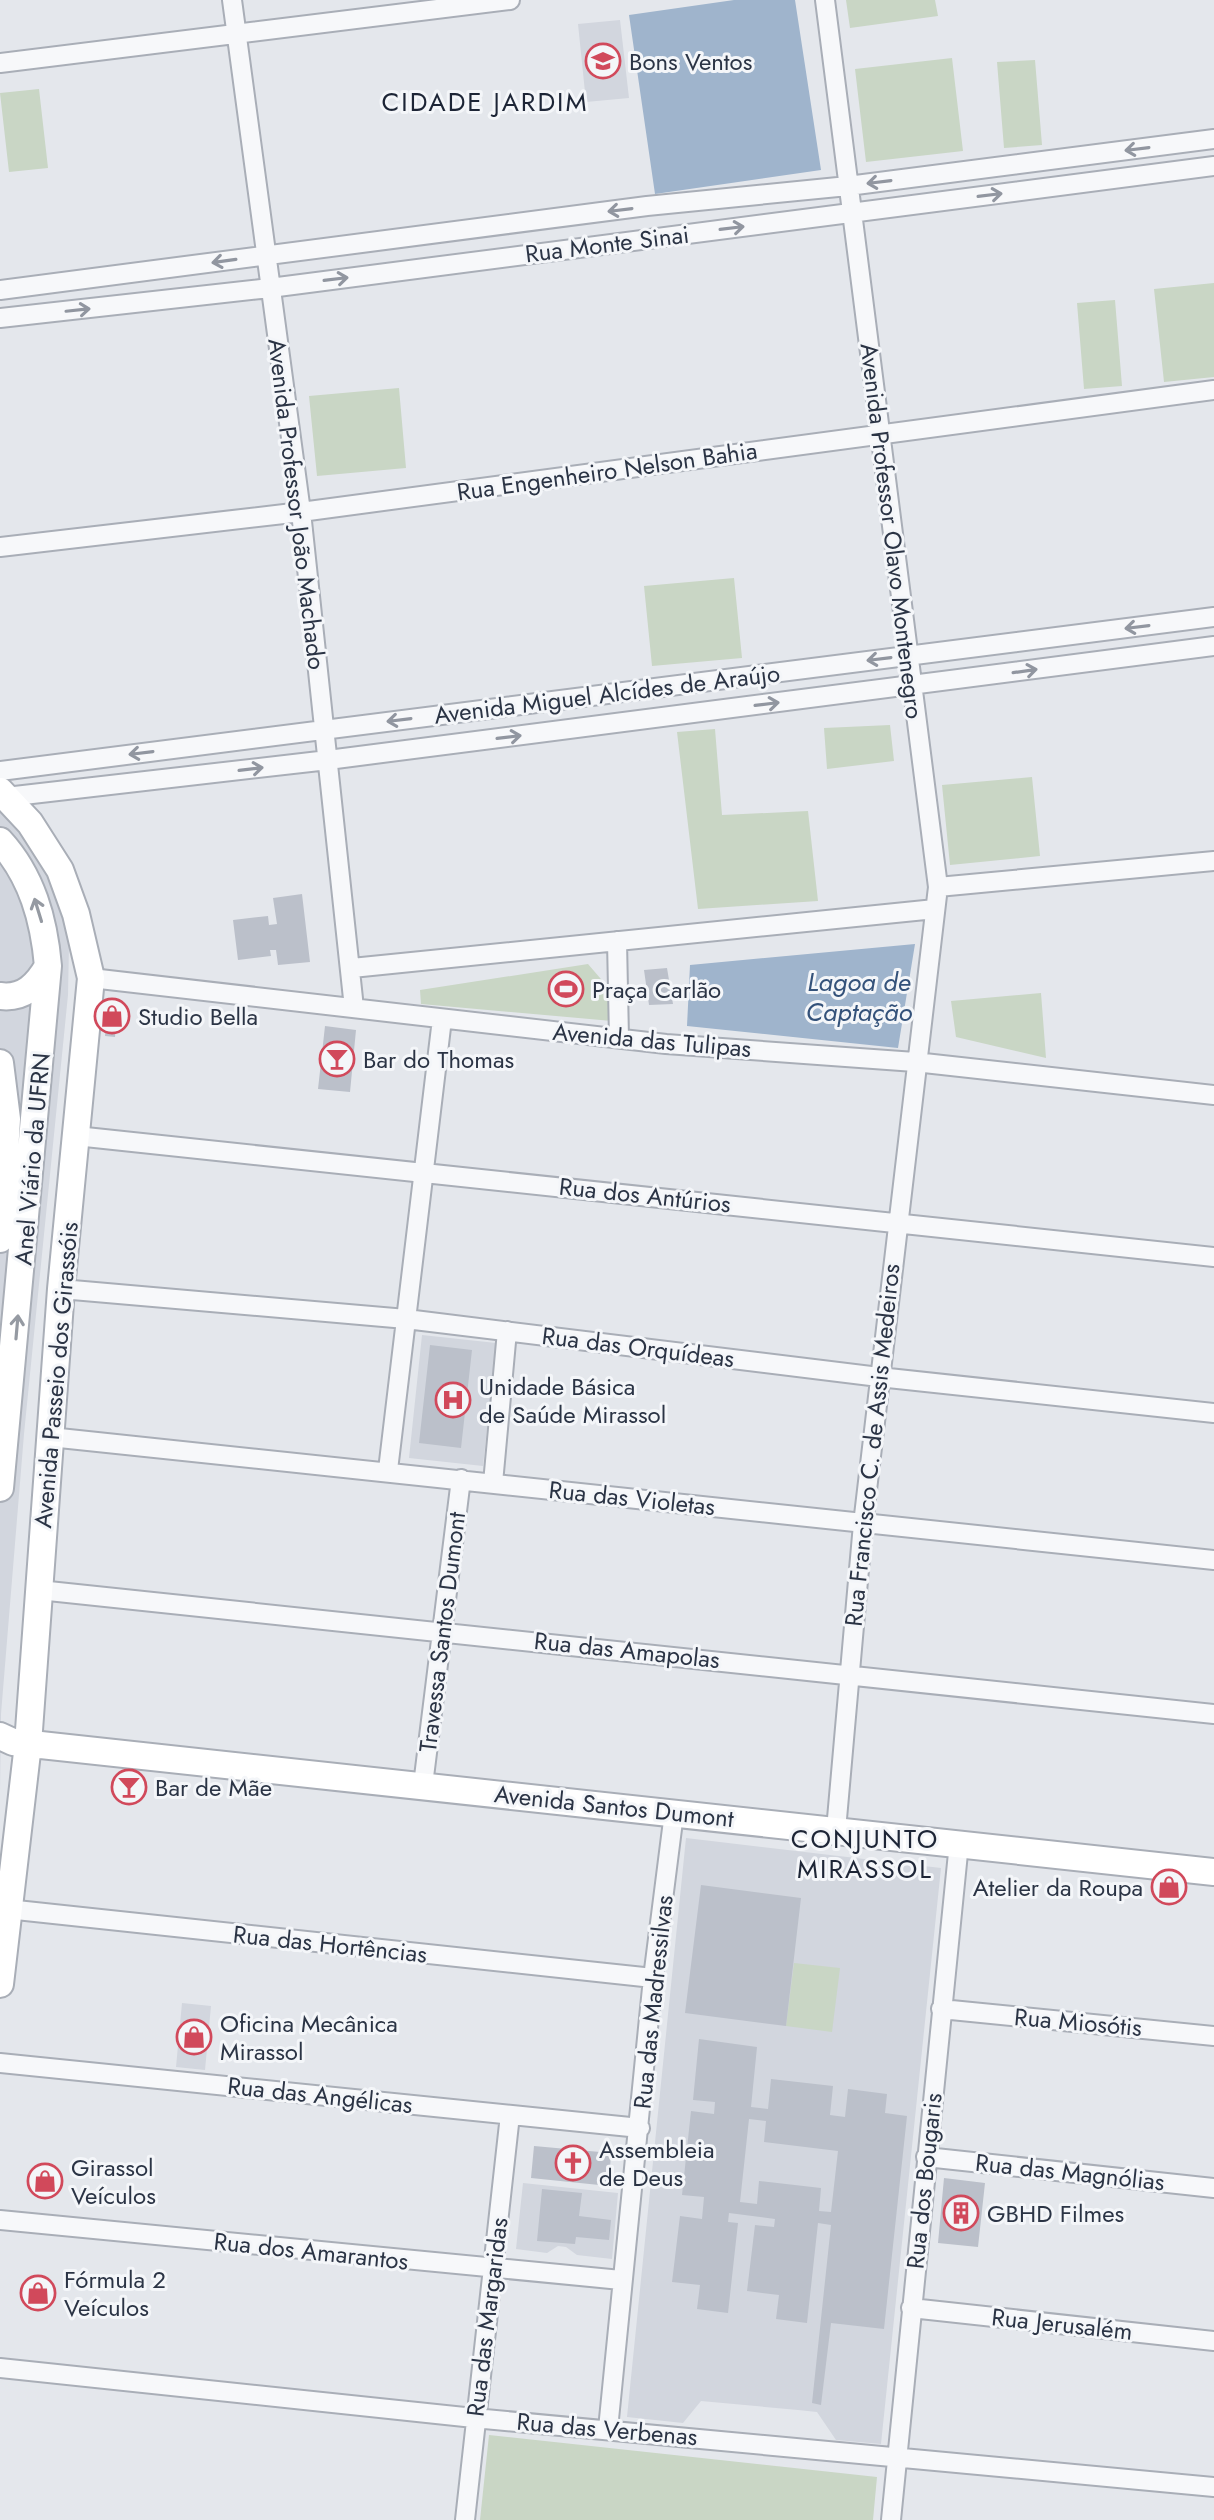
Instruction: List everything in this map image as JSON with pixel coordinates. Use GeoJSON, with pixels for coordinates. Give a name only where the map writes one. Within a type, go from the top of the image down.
{"type":"FeatureCollection","features":[{"type":"Feature","properties":{"kind":"main road","name":"Avenida Passeio dos Girassóis"},"geometry":{"type":"LineString","coordinates":[[0,1984],[7,1909],[10,1744],[39,1590],[61,1289],[91,978],[76,914],[60,870],[47,846],[3,794]]}},
{"type":"Feature","properties":{"kind":"main road","name":"Anel Viário da UFRN"},"geometry":{"type":"LineString","coordinates":[[0,841],[26,878],[38,907],[48,966],[0,1488]]}},
{"type":"Feature","properties":{"kind":"main road"},"geometry":{"type":"LineString","coordinates":[[0,996],[22,994],[33,987],[48,966]]}},
{"type":"Feature","properties":{"kind":"main road","name":"Anel Viário da UFRN"},"geometry":{"type":"LineString","coordinates":[[0,1063],[7,1119],[0,1239]]}},
{"type":"Feature","properties":{"kind":"main road","name":"Avenida Santos Dumont"},"geometry":{"type":"LineString","coordinates":[[10,1744],[423,1785],[1214,1872]]}},
{"type":"Feature","properties":{"kind":"street","name":"Avenida Professor João Machado"},"geometry":{"type":"LineString","coordinates":[[232,0],[301,512],[354,1008]]}},
{"type":"Feature","properties":{"kind":"street"},"geometry":{"type":"LineString","coordinates":[[0,63],[510,0]]}},
{"type":"Feature","properties":{"kind":"street","name":"Avenida Professor Olavo Montenegro"},"geometry":{"type":"LineString","coordinates":[[825,0],[938,887],[915,1062]]}},
{"type":"Feature","properties":{"kind":"street","name":"Rua Monte Sinai"},"geometry":{"type":"LineString","coordinates":[[0,290],[647,206],[848,186],[1214,139]]}},
{"type":"Feature","properties":{"kind":"street","name":"Rua Monte Sinai"},"geometry":{"type":"LineString","coordinates":[[0,318],[270,288],[1214,166]]}},
{"type":"Feature","properties":{"kind":"street","name":"Rua Engenheiro Nelson Bahia"},"geometry":{"type":"LineString","coordinates":[[0,547],[301,512],[1214,390]]}},
{"type":"Feature","properties":{"kind":"street","name":"Avenida Miguel Alcídes de Araújo"},"geometry":{"type":"LineString","coordinates":[[0,771],[1214,617]]}},
{"type":"Feature","properties":{"kind":"street","name":"Avenida Miguel Alcídes de Araújo"},"geometry":{"type":"LineString","coordinates":[[3,794],[328,760],[1214,646]]}},
{"type":"Feature","properties":{"kind":"street"},"geometry":{"type":"LineString","coordinates":[[938,887],[1214,861]]}},
{"type":"Feature","properties":{"kind":"street"},"geometry":{"type":"LineString","coordinates":[[352,968],[935,909]]}},
{"type":"Feature","properties":{"kind":"street"},"geometry":{"type":"LineString","coordinates":[[617,941],[619,1038]]}},
{"type":"Feature","properties":{"kind":"street","name":"Avenida das Tulipas"},"geometry":{"type":"LineString","coordinates":[[91,978],[619,1038],[915,1062],[1214,1095]]}},
{"type":"Feature","properties":{"kind":"street"},"geometry":{"type":"LineString","coordinates":[[388,1470],[442,1019]]}},
{"type":"Feature","properties":{"kind":"street","name":"Rua Francisco C. de Assis Medeiros"},"geometry":{"type":"LineString","coordinates":[[836,1830],[847,1674],[915,1062]]}},
{"type":"Feature","properties":{"kind":"street","name":"Rua dos Antúrios"},"geometry":{"type":"LineString","coordinates":[[76,1136],[1214,1257]]}},
{"type":"Feature","properties":{"kind":"street","name":"Rua das Orquídeas"},"geometry":{"type":"LineString","coordinates":[[61,1289],[406,1319],[879,1377],[1214,1413]]}},
{"type":"Feature","properties":{"kind":"street"},"geometry":{"type":"LineString","coordinates":[[493,1483],[507,1331]]}},
{"type":"Feature","properties":{"kind":"street","name":"Rua das Violetas"},"geometry":{"type":"LineString","coordinates":[[50,1437],[388,1470],[1214,1560]]}},
{"type":"Feature","properties":{"kind":"street","name":"Travessa Santos Dumont"},"geometry":{"type":"LineString","coordinates":[[423,1785],[461,1479]]}},
{"type":"Feature","properties":{"kind":"street","name":"Rua das Amapolas"},"geometry":{"type":"LineString","coordinates":[[39,1590],[443,1630],[1214,1714]]}},
{"type":"Feature","properties":{"kind":"street","name":"Rua das Madressilvas"},"geometry":{"type":"LineString","coordinates":[[608,2429],[653,1978],[674,1813]]}},
{"type":"Feature","properties":{"kind":"street","name":"Rua dos Bougaris"},"geometry":{"type":"LineString","coordinates":[[891,2520],[959,1843]]}},
{"type":"Feature","properties":{"kind":"street","name":"Rua das Hortências"},"geometry":{"type":"LineString","coordinates":[[7,1909],[653,1978]]}},
{"type":"Feature","properties":{"kind":"street","name":"Rua Miosótis"},"geometry":{"type":"LineString","coordinates":[[941,2009],[1214,2036]]}},
{"type":"Feature","properties":{"kind":"street","name":"Rua das Angélicas"},"geometry":{"type":"LineString","coordinates":[[0,2063],[640,2128]]}},
{"type":"Feature","properties":{"kind":"street","name":"Rua das Margaridas"},"geometry":{"type":"LineString","coordinates":[[465,2520],[510,2115]]}},
{"type":"Feature","properties":{"kind":"street","name":"Rua das Magnólias"},"geometry":{"type":"LineString","coordinates":[[926,2157],[1214,2188]]}},
{"type":"Feature","properties":{"kind":"street","name":"Rua dos Amarantos"},"geometry":{"type":"LineString","coordinates":[[0,2220],[621,2280]]}},
{"type":"Feature","properties":{"kind":"street","name":"Rua Jerusalém"},"geometry":{"type":"LineString","coordinates":[[911,2308],[1214,2341]]}},
{"type":"Feature","properties":{"kind":"street","name":"Rua das Verbenas"},"geometry":{"type":"LineString","coordinates":[[0,2368],[474,2418],[1214,2487]]}},
{"type":"Feature","properties":{"kind":"shaded area","name":"Bons Ventos"},"geometry":{"type":"Polygon","coordinates":[[[620,20],[629,98],[586,102],[578,24],[620,20]]]}},
{"type":"Feature","properties":{"kind":"shaded area"},"geometry":{"type":"Polygon","coordinates":[[[0,802],[45,858],[63,902],[69,945],[68,995],[24,1434],[1,1714],[0,1791],[0,802]]]}},
{"type":"Feature","properties":{"kind":"shaded area","name":"Unidade Básica de Saúde Mirassol"},"geometry":{"type":"Polygon","coordinates":[[[422,1335],[496,1343],[483,1466],[409,1458],[422,1335]]]}},
{"type":"Feature","properties":{"kind":"shaded area"},"geometry":{"type":"Polygon","coordinates":[[[686,1838],[941,1868],[881,2444],[836,2440],[817,2412],[701,2401],[683,2423],[627,2417],[686,1838]]]}},
{"type":"Feature","properties":{"kind":"shaded area","name":"Oficina Mecânica Mirassol"},"geometry":{"type":"Polygon","coordinates":[[[182,2003],[211,2006],[205,2070],[176,2067],[182,2003]]]}},
{"type":"Feature","properties":{"kind":"shaded area"},"geometry":{"type":"Polygon","coordinates":[[[523,2183],[618,2193],[612,2259],[577,2255],[566,2247],[558,2246],[547,2253],[516,2249],[523,2183]]]}},
{"type":"Feature","properties":{"kind":"green space"},"geometry":{"type":"Polygon","coordinates":[[[846,0],[935,0],[938,16],[850,28],[846,0]]]}},
{"type":"Feature","properties":{"kind":"green space"},"geometry":{"type":"Polygon","coordinates":[[[952,58],[963,151],[866,162],[855,69],[952,58]]]}},
{"type":"Feature","properties":{"kind":"green space"},"geometry":{"type":"Polygon","coordinates":[[[1035,60],[1042,145],[1004,148],[997,62],[1035,60]]]}},
{"type":"Feature","properties":{"kind":"green space"},"geometry":{"type":"Polygon","coordinates":[[[39,89],[48,168],[9,172],[0,93],[39,89]]]}},
{"type":"Feature","properties":{"kind":"green space"},"geometry":{"type":"Polygon","coordinates":[[[1214,283],[1214,377],[1164,382],[1154,289],[1214,283]]]}},
{"type":"Feature","properties":{"kind":"green space"},"geometry":{"type":"Polygon","coordinates":[[[1115,300],[1122,386],[1084,389],[1077,303],[1115,300]]]}},
{"type":"Feature","properties":{"kind":"green space"},"geometry":{"type":"Polygon","coordinates":[[[399,388],[406,468],[317,476],[309,396],[399,388]]]}},
{"type":"Feature","properties":{"kind":"green space"},"geometry":{"type":"Polygon","coordinates":[[[734,578],[742,658],[652,666],[644,586],[734,578]]]}},
{"type":"Feature","properties":{"kind":"green space"},"geometry":{"type":"Polygon","coordinates":[[[890,725],[894,761],[827,769],[824,728],[890,725]]]}},
{"type":"Feature","properties":{"kind":"green space"},"geometry":{"type":"Polygon","coordinates":[[[715,729],[722,815],[808,811],[818,901],[698,909],[677,732],[715,729]]]}},
{"type":"Feature","properties":{"kind":"green space"},"geometry":{"type":"Polygon","coordinates":[[[1032,777],[1040,856],[950,865],[942,785],[1032,777]]]}},
{"type":"Feature","properties":{"kind":"green space"},"geometry":{"type":"Polygon","coordinates":[[[588,964],[613,993],[612,1021],[421,1004],[420,990],[588,964]]]}},
{"type":"Feature","properties":{"kind":"green space"},"geometry":{"type":"Polygon","coordinates":[[[1041,993],[1046,1058],[956,1037],[951,1001],[1041,993]]]}},
{"type":"Feature","properties":{"kind":"green space"},"geometry":{"type":"Polygon","coordinates":[[[794,1963],[840,1968],[832,2032],[786,2026],[794,1963]]]}},
{"type":"Feature","properties":{"kind":"green space"},"geometry":{"type":"Polygon","coordinates":[[[489,2435],[877,2477],[873,2520],[480,2520],[489,2435]]]}},
{"type":"Feature","properties":{"kind":"water"},"geometry":{"type":"Polygon","coordinates":[[[734,0],[795,0],[821,170],[655,194],[629,15],[734,0]]]}},
{"type":"Feature","properties":{"kind":"water","name":"Lagoa de Captação"},"geometry":{"type":"Polygon","coordinates":[[[915,944],[898,1048],[687,1026],[690,965],[915,944]]]}},
{"type":"Feature","properties":{"kind":"building"},"geometry":{"type":"Polygon","coordinates":[[[302,894],[310,962],[278,965],[276,950],[270,950],[271,956],[238,960],[233,920],[268,916],[269,925],[277,924],[273,898],[302,894]]]}},
{"type":"Feature","properties":{"kind":"building"},"geometry":{"type":"Polygon","coordinates":[[[667,968],[673,1004],[649,1005],[644,970],[667,968]]]}},
{"type":"Feature","properties":{"kind":"building","name":"Studio Bella"},"geometry":{"type":"Polygon","coordinates":[[[108,1003],[118,1004],[115,1037],[105,1036],[108,1003]]]}},
{"type":"Feature","properties":{"kind":"building","name":"Bar do Thomas"},"geometry":{"type":"Polygon","coordinates":[[[325,1026],[356,1030],[350,1092],[318,1089],[325,1026]]]}},
{"type":"Feature","properties":{"kind":"building"},"geometry":{"type":"Polygon","coordinates":[[[430,1345],[472,1350],[461,1448],[419,1443],[430,1345]]]}},
{"type":"Feature","properties":{"kind":"building"},"geometry":{"type":"Polygon","coordinates":[[[701,1885],[801,1898],[786,2026],[685,2013],[701,1885]]]}},
{"type":"Feature","properties":{"kind":"building"},"geometry":{"type":"Polygon","coordinates":[[[699,2039],[757,2047],[751,2107],[768,2109],[771,2079],[833,2086],[830,2115],[845,2117],[848,2089],[887,2094],[885,2113],[907,2116],[884,2329],[831,2323],[821,2405],[812,2403],[831,2225],[818,2223],[807,2323],[776,2319],[779,2295],[747,2291],[755,2225],[774,2227],[775,2219],[729,2213],[728,2222],[738,2223],[728,2313],[697,2309],[700,2285],[672,2282],[680,2216],[702,2219],[704,2197],[682,2195],[691,2111],[714,2114],[715,2102],[693,2100],[699,2039]],[[749,2119],[740,2202],[757,2204],[759,2181],[821,2188],[819,2211],[831,2212],[838,2151],[764,2142],[766,2121],[749,2119]]]}},
{"type":"Feature","properties":{"kind":"building"},"geometry":{"type":"Polygon","coordinates":[[[534,2146],[611,2153],[609,2186],[531,2178],[534,2146]]]}},
{"type":"Feature","properties":{"kind":"building","name":"GBHD Filmes"},"geometry":{"type":"Polygon","coordinates":[[[944,2178],[985,2183],[978,2247],[938,2243],[944,2178]]]}},
{"type":"Feature","properties":{"kind":"building"},"geometry":{"type":"Polygon","coordinates":[[[542,2189],[582,2193],[579,2216],[611,2220],[609,2240],[576,2237],[575,2244],[537,2241],[542,2189]]]}},
{"type":"Feature","properties":{"kind":"place","name":"Bons Ventos"},"geometry":{"type":"Point","coordinates":[603,61]}},
{"type":"Feature","properties":{"kind":"place","name":"Praça Carlão"},"geometry":{"type":"Point","coordinates":[566,989]}},
{"type":"Feature","properties":{"kind":"place","name":"Studio Bella"},"geometry":{"type":"Point","coordinates":[112,1016]}},
{"type":"Feature","properties":{"kind":"place","name":"Bar do Thomas"},"geometry":{"type":"Point","coordinates":[337,1059]}},
{"type":"Feature","properties":{"kind":"place","name":"Unidade Básica de Saúde Mirassol"},"geometry":{"type":"Point","coordinates":[453,1400]}},
{"type":"Feature","properties":{"kind":"place","name":"Bar de Mãe"},"geometry":{"type":"Point","coordinates":[129,1787]}},
{"type":"Feature","properties":{"kind":"place","name":"Atelier da Roupa"},"geometry":{"type":"Point","coordinates":[1169,1887]}},
{"type":"Feature","properties":{"kind":"place","name":"Oficina Mecânica Mirassol"},"geometry":{"type":"Point","coordinates":[194,2037]}},
{"type":"Feature","properties":{"kind":"place","name":"Assembleia de Deus"},"geometry":{"type":"Point","coordinates":[573,2163]}},
{"type":"Feature","properties":{"kind":"place","name":"Girassol Veículos"},"geometry":{"type":"Point","coordinates":[45,2181]}},
{"type":"Feature","properties":{"kind":"place","name":"GBHD Filmes"},"geometry":{"type":"Point","coordinates":[961,2213]}},
{"type":"Feature","properties":{"kind":"place","name":"Fórmula 2 Veículos"},"geometry":{"type":"Point","coordinates":[38,2293]}},
{"type":"Feature","properties":{"kind":"district","name":"CIDADE JARDIM"},"geometry":{"type":"Point","coordinates":[485,102]}},
{"type":"Feature","properties":{"kind":"district","name":"CONJUNTO MIRASSOL"},"geometry":{"type":"Point","coordinates":[865,1854]}}]}
